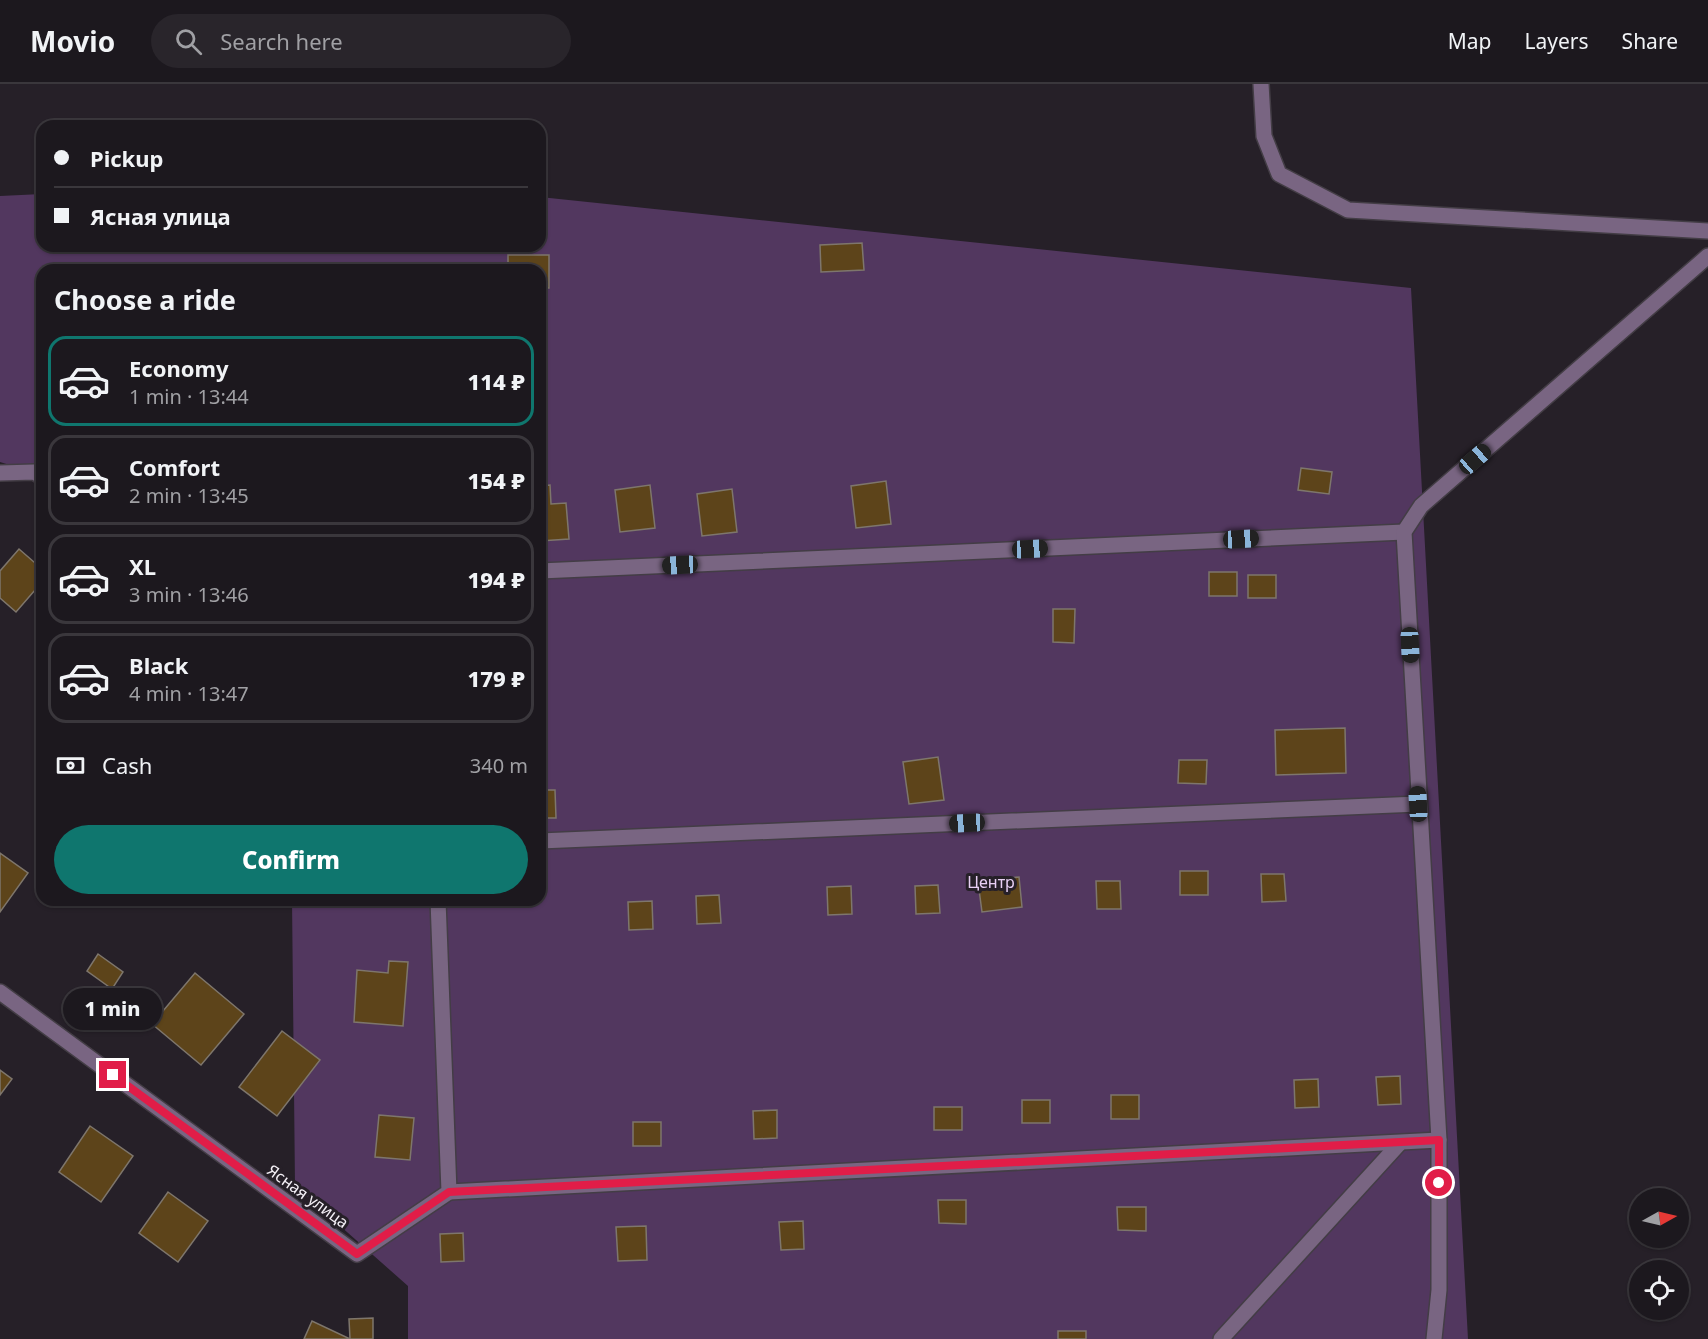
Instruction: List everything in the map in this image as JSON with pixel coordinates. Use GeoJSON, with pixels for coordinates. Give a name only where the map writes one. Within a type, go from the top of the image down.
{"type":"FeatureCollection","features":[{"type":"Feature","properties":{"kind":"street"},"geometry":{"type":"LineString","coordinates":[[1261,84],[1264,136],[1279,174],[1348,210],[1708,231]]}},
{"type":"Feature","properties":{"kind":"street"},"geometry":{"type":"LineString","coordinates":[[1434,1339],[1439,1290],[1439,1140],[1404,532],[1421,506],[1708,256]]}},
{"type":"Feature","properties":{"kind":"street"},"geometry":{"type":"LineString","coordinates":[[0,473],[36,473]]}},
{"type":"Feature","properties":{"kind":"street"},"geometry":{"type":"LineString","coordinates":[[546,571],[1404,532]]}},
{"type":"Feature","properties":{"kind":"street"},"geometry":{"type":"LineString","coordinates":[[546,841],[1418,804]]}},
{"type":"Feature","properties":{"kind":"street"},"geometry":{"type":"LineString","coordinates":[[438,906],[449,1192],[1399,1144],[1439,1140]]}},
{"type":"Feature","properties":{"kind":"street","name":"Ясная улица"},"geometry":{"type":"LineString","coordinates":[[0,993],[357,1254],[449,1192]]}},
{"type":"Feature","properties":{"kind":"street"},"geometry":{"type":"LineString","coordinates":[[1221,1339],[1399,1144]]}},
{"type":"Feature","properties":{"kind":"green space","name":"Центр"},"geometry":{"type":"Polygon","coordinates":[[[36,194],[36,252],[546,252],[546,198],[1411,288],[1468,1339],[408,1339],[408,1286],[295,1186],[292,906],[546,906],[546,264],[36,264],[36,473],[0,462],[0,196],[36,194]]]}},
{"type":"Feature","properties":{"kind":"building"},"geometry":{"type":"Polygon","coordinates":[[[862,243],[864,270],[821,272],[820,245],[862,243]]]}},
{"type":"Feature","properties":{"kind":"building"},"geometry":{"type":"Polygon","coordinates":[[[508,255],[549,255],[549,288],[546,288],[546,264],[508,264],[508,255]]]}},
{"type":"Feature","properties":{"kind":"building"},"geometry":{"type":"Polygon","coordinates":[[[1301,468],[1332,472],[1329,494],[1298,490],[1301,468]]]}},
{"type":"Feature","properties":{"kind":"building"},"geometry":{"type":"Polygon","coordinates":[[[886,481],[891,524],[856,528],[851,486],[886,481]]]}},
{"type":"Feature","properties":{"kind":"building"},"geometry":{"type":"Polygon","coordinates":[[[546,485],[550,485],[551,504],[566,503],[569,539],[546,541],[546,485]]]}},
{"type":"Feature","properties":{"kind":"building"},"geometry":{"type":"Polygon","coordinates":[[[650,485],[655,528],[620,532],[615,490],[650,485]]]}},
{"type":"Feature","properties":{"kind":"building"},"geometry":{"type":"Polygon","coordinates":[[[732,489],[737,532],[702,536],[697,494],[732,489]]]}},
{"type":"Feature","properties":{"kind":"building"},"geometry":{"type":"Polygon","coordinates":[[[19,549],[36,564],[36,589],[16,612],[0,598],[0,571],[19,549]]]}},
{"type":"Feature","properties":{"kind":"building"},"geometry":{"type":"Polygon","coordinates":[[[1209,572],[1237,572],[1237,596],[1209,596],[1209,572]]]}},
{"type":"Feature","properties":{"kind":"building"},"geometry":{"type":"Polygon","coordinates":[[[1248,575],[1276,575],[1276,598],[1248,598],[1248,575]]]}},
{"type":"Feature","properties":{"kind":"building"},"geometry":{"type":"Polygon","coordinates":[[[1053,609],[1075,609],[1074,643],[1053,642],[1053,609]]]}},
{"type":"Feature","properties":{"kind":"building"},"geometry":{"type":"Polygon","coordinates":[[[1345,728],[1346,773],[1276,775],[1275,730],[1345,728]]]}},
{"type":"Feature","properties":{"kind":"building"},"geometry":{"type":"Polygon","coordinates":[[[938,757],[944,800],[909,804],[903,762],[938,757]]]}},
{"type":"Feature","properties":{"kind":"building"},"geometry":{"type":"Polygon","coordinates":[[[1179,760],[1207,760],[1206,784],[1178,783],[1179,760]]]}},
{"type":"Feature","properties":{"kind":"building"},"geometry":{"type":"Polygon","coordinates":[[[546,790],[555,790],[556,818],[546,818],[546,790]]]}},
{"type":"Feature","properties":{"kind":"building"},"geometry":{"type":"Polygon","coordinates":[[[0,853],[28,873],[0,912],[0,853]]]}},
{"type":"Feature","properties":{"kind":"building"},"geometry":{"type":"Polygon","coordinates":[[[1180,871],[1208,871],[1208,895],[1180,895],[1180,871]]]}},
{"type":"Feature","properties":{"kind":"building"},"geometry":{"type":"Polygon","coordinates":[[[1261,874],[1284,874],[1286,901],[1262,902],[1261,874]]]}},
{"type":"Feature","properties":{"kind":"building"},"geometry":{"type":"Polygon","coordinates":[[[1019,877],[1022,907],[982,912],[978,882],[1019,877]]]}},
{"type":"Feature","properties":{"kind":"building"},"geometry":{"type":"Polygon","coordinates":[[[1096,881],[1120,881],[1121,909],[1097,909],[1096,881]]]}},
{"type":"Feature","properties":{"kind":"building"},"geometry":{"type":"Polygon","coordinates":[[[938,885],[940,913],[916,914],[915,886],[938,885]]]}},
{"type":"Feature","properties":{"kind":"building"},"geometry":{"type":"Polygon","coordinates":[[[851,886],[852,914],[828,915],[827,887],[851,886]]]}},
{"type":"Feature","properties":{"kind":"building"},"geometry":{"type":"Polygon","coordinates":[[[719,895],[721,923],[697,924],[696,896],[719,895]]]}},
{"type":"Feature","properties":{"kind":"building"},"geometry":{"type":"Polygon","coordinates":[[[652,901],[653,929],[629,930],[628,902],[652,901]]]}},
{"type":"Feature","properties":{"kind":"building"},"geometry":{"type":"Polygon","coordinates":[[[98,954],[123,972],[112,989],[87,971],[98,954]]]}},
{"type":"Feature","properties":{"kind":"building"},"geometry":{"type":"Polygon","coordinates":[[[389,961],[408,962],[403,1026],[354,1022],[357,970],[388,973],[389,961]]]}},
{"type":"Feature","properties":{"kind":"building"},"geometry":{"type":"Polygon","coordinates":[[[195,973],[244,1014],[201,1065],[152,1024],[195,973]]]}},
{"type":"Feature","properties":{"kind":"building"},"geometry":{"type":"Polygon","coordinates":[[[282,1031],[320,1060],[277,1116],[239,1087],[282,1031]]]}},
{"type":"Feature","properties":{"kind":"building"},"geometry":{"type":"Polygon","coordinates":[[[0,1070],[12,1079],[0,1095],[0,1070]]]}},
{"type":"Feature","properties":{"kind":"building"},"geometry":{"type":"Polygon","coordinates":[[[1400,1076],[1401,1104],[1378,1105],[1376,1077],[1400,1076]]]}},
{"type":"Feature","properties":{"kind":"building"},"geometry":{"type":"Polygon","coordinates":[[[1318,1079],[1319,1107],[1295,1108],[1294,1080],[1318,1079]]]}},
{"type":"Feature","properties":{"kind":"building"},"geometry":{"type":"Polygon","coordinates":[[[1111,1095],[1139,1095],[1139,1119],[1111,1119],[1111,1095]]]}},
{"type":"Feature","properties":{"kind":"building"},"geometry":{"type":"Polygon","coordinates":[[[1022,1100],[1050,1100],[1050,1123],[1022,1123],[1022,1100]]]}},
{"type":"Feature","properties":{"kind":"building"},"geometry":{"type":"Polygon","coordinates":[[[934,1107],[962,1107],[962,1130],[934,1130],[934,1107]]]}},
{"type":"Feature","properties":{"kind":"building"},"geometry":{"type":"Polygon","coordinates":[[[777,1110],[777,1138],[754,1139],[753,1111],[777,1110]]]}},
{"type":"Feature","properties":{"kind":"building"},"geometry":{"type":"Polygon","coordinates":[[[379,1115],[414,1118],[410,1160],[375,1157],[379,1115]]]}},
{"type":"Feature","properties":{"kind":"building"},"geometry":{"type":"Polygon","coordinates":[[[633,1122],[661,1122],[661,1146],[633,1146],[633,1122]]]}},
{"type":"Feature","properties":{"kind":"building"},"geometry":{"type":"Polygon","coordinates":[[[90,1126],[133,1156],[101,1202],[59,1172],[90,1126]]]}},
{"type":"Feature","properties":{"kind":"building"},"geometry":{"type":"Polygon","coordinates":[[[168,1192],[208,1221],[178,1262],[139,1233],[168,1192]]]}},
{"type":"Feature","properties":{"kind":"building"},"geometry":{"type":"Polygon","coordinates":[[[938,1200],[966,1200],[966,1224],[939,1223],[938,1200]]]}},
{"type":"Feature","properties":{"kind":"building"},"geometry":{"type":"Polygon","coordinates":[[[1117,1207],[1146,1207],[1146,1231],[1118,1230],[1117,1207]]]}},
{"type":"Feature","properties":{"kind":"building"},"geometry":{"type":"Polygon","coordinates":[[[803,1221],[804,1249],[781,1250],[779,1222],[803,1221]]]}},
{"type":"Feature","properties":{"kind":"building"},"geometry":{"type":"Polygon","coordinates":[[[646,1226],[647,1260],[618,1261],[616,1227],[646,1226]]]}},
{"type":"Feature","properties":{"kind":"building"},"geometry":{"type":"Polygon","coordinates":[[[463,1233],[464,1261],[441,1262],[440,1234],[463,1233]]]}},
{"type":"Feature","properties":{"kind":"building"},"geometry":{"type":"Polygon","coordinates":[[[373,1318],[373,1339],[350,1339],[349,1319],[373,1318]]]}},
{"type":"Feature","properties":{"kind":"building"},"geometry":{"type":"Polygon","coordinates":[[[312,1321],[350,1339],[304,1339],[312,1321]]]}},
{"type":"Feature","properties":{"kind":"building"},"geometry":{"type":"Polygon","coordinates":[[[1058,1331],[1086,1331],[1086,1339],[1058,1339],[1058,1331]]]}},
{"type":"Feature","properties":{"kind":"route"},"geometry":{"type":"LineString","coordinates":[[113,1075],[357,1254],[449,1192],[1399,1144],[1439,1140],[1439,1183]]}}]}
